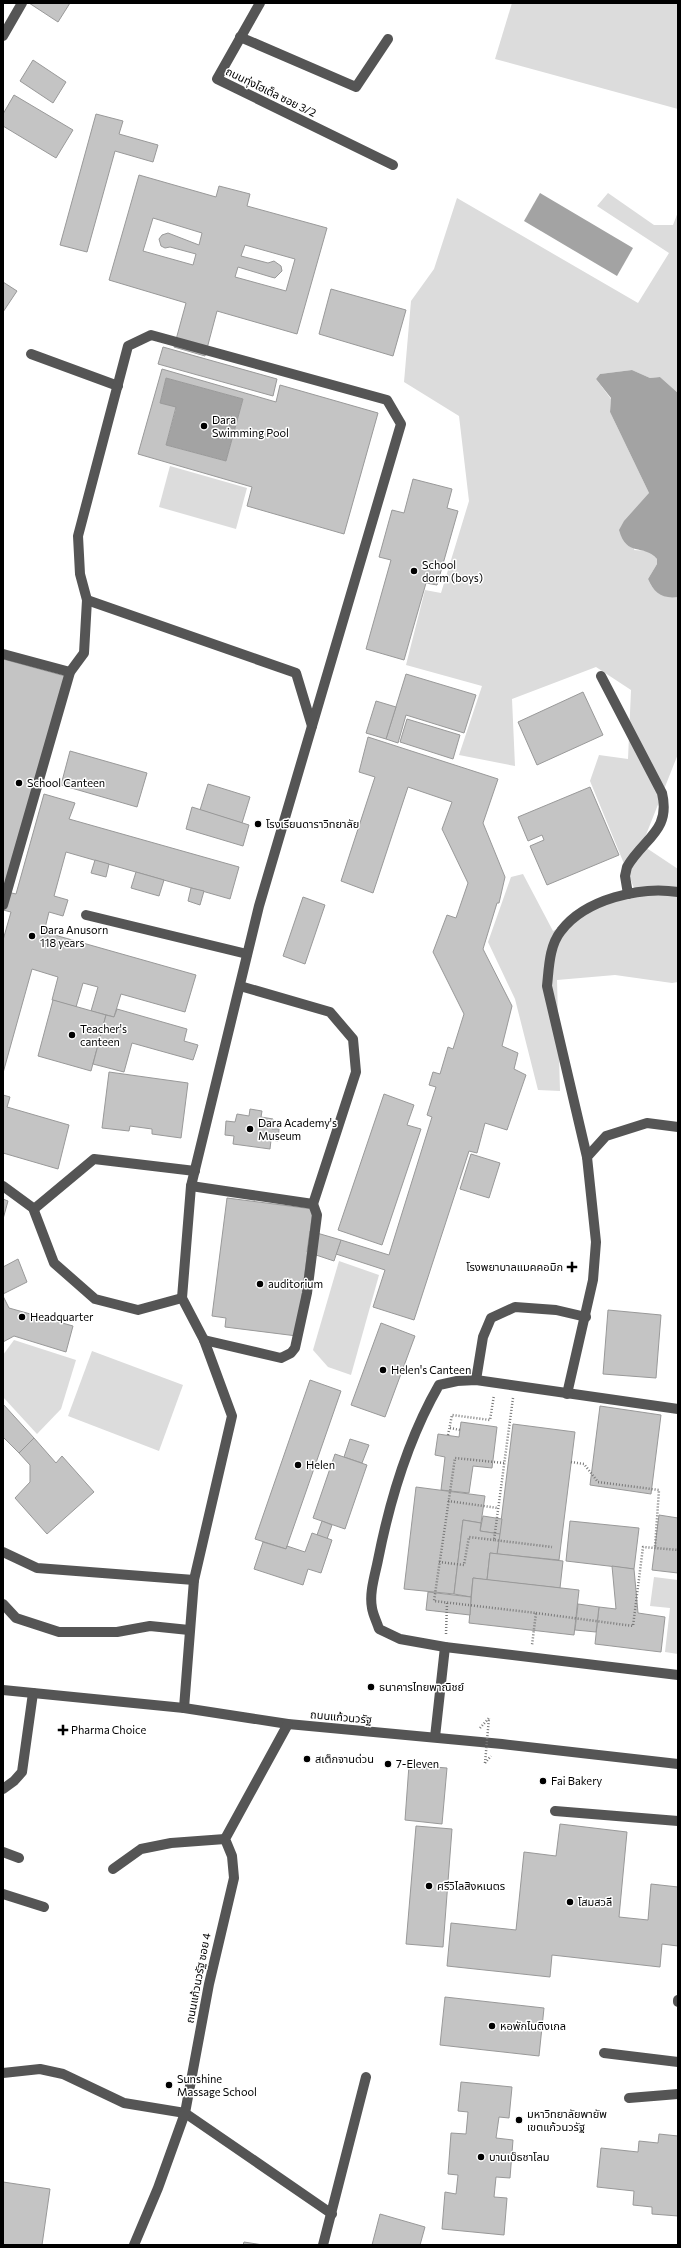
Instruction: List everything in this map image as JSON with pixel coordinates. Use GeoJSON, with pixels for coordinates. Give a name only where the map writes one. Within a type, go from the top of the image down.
{"type":"FeatureCollection","features":[{"type":"Feature","properties":{"kind":"street"},"geometry":{"type":"LineString","coordinates":[[3,36],[22,3]]}},
{"type":"Feature","properties":{"kind":"street","name":"ถนนทุ่งโฮเต็ล ซอย 3/2"},"geometry":{"type":"LineString","coordinates":[[260,3],[217,79],[393,165]]}},
{"type":"Feature","properties":{"kind":"street"},"geometry":{"type":"LineString","coordinates":[[240,37],[356,87],[388,39]]}},
{"type":"Feature","properties":{"kind":"street"},"geometry":{"type":"LineString","coordinates":[[3,904],[70,672],[84,653],[87,600],[80,574],[78,536],[128,346],[151,335],[387,400],[401,424],[259,906],[191,1186],[182,1298],[204,1340],[232,1416],[194,1580],[184,1708]]}},
{"type":"Feature","properties":{"kind":"street"},"geometry":{"type":"LineString","coordinates":[[31,354],[118,386]]}},
{"type":"Feature","properties":{"kind":"street"},"geometry":{"type":"LineString","coordinates":[[87,600],[296,673],[312,726]]}},
{"type":"Feature","properties":{"kind":"street"},"geometry":{"type":"LineString","coordinates":[[3,654],[70,672]]}},
{"type":"Feature","properties":{"kind":"street"},"geometry":{"type":"LineString","coordinates":[[601,676],[662,793],[664,803],[663,820],[627,867],[625,876],[628,894]]}},
{"type":"Feature","properties":{"kind":"street"},"geometry":{"type":"LineString","coordinates":[[567,1394],[586,1317],[593,1280],[596,1242],[586,1157],[548,986],[550,958],[560,931],[578,914],[610,898],[628,894],[659,889],[678,892]]}},
{"type":"Feature","properties":{"kind":"street"},"geometry":{"type":"LineString","coordinates":[[86,915],[247,954]]}},
{"type":"Feature","properties":{"kind":"street"},"geometry":{"type":"LineString","coordinates":[[204,1340],[281,1358],[291,1353],[295,1348],[307,1293],[317,1215],[313,1204],[356,1072],[352,1039],[330,1012],[240,986]]}},
{"type":"Feature","properties":{"kind":"street"},"geometry":{"type":"LineString","coordinates":[[586,1157],[606,1136],[612,1134],[647,1123],[678,1127]]}},
{"type":"Feature","properties":{"kind":"street"},"geometry":{"type":"LineString","coordinates":[[34,1209],[94,1159],[195,1171]]}},
{"type":"Feature","properties":{"kind":"street"},"geometry":{"type":"LineString","coordinates":[[3,1186],[34,1209],[54,1263],[95,1299],[138,1310],[182,1298]]}},
{"type":"Feature","properties":{"kind":"street"},"geometry":{"type":"LineString","coordinates":[[191,1186],[313,1204]]}},
{"type":"Feature","properties":{"kind":"street"},"geometry":{"type":"LineString","coordinates":[[476,1380],[483,1338],[491,1318],[515,1307],[556,1310],[586,1317]]}},
{"type":"Feature","properties":{"kind":"street"},"geometry":{"type":"LineString","coordinates":[[678,1409],[476,1380],[457,1380],[440,1385],[425,1411],[410,1446],[386,1519],[372,1590],[372,1608],[379,1629],[400,1638],[445,1647],[678,1675]]}},
{"type":"Feature","properties":{"kind":"street"},"geometry":{"type":"LineString","coordinates":[[3,1552],[37,1568],[194,1580]]}},
{"type":"Feature","properties":{"kind":"street"},"geometry":{"type":"LineString","coordinates":[[3,1604],[16,1618],[60,1632],[117,1632],[150,1626],[189,1630]]}},
{"type":"Feature","properties":{"kind":"street"},"geometry":{"type":"LineString","coordinates":[[435,1737],[445,1647]]}},
{"type":"Feature","properties":{"kind":"street","name":"ถนนแก้วนวรัฐ"},"geometry":{"type":"LineString","coordinates":[[3,1690],[184,1708],[288,1724],[435,1737],[678,1764]]}},
{"type":"Feature","properties":{"kind":"street"},"geometry":{"type":"LineString","coordinates":[[3,1789],[14,1781],[22,1772],[33,1693]]}},
{"type":"Feature","properties":{"kind":"street"},"geometry":{"type":"LineString","coordinates":[[113,1869],[141,1849],[171,1843],[225,1839],[288,1724]]}},
{"type":"Feature","properties":{"kind":"street"},"geometry":{"type":"LineString","coordinates":[[555,1811],[678,1821]]}},
{"type":"Feature","properties":{"kind":"street","name":"ถนนแก้วนวรัฐ ซอย 4"},"geometry":{"type":"LineString","coordinates":[[134,2245],[158,2188],[185,2113],[209,1984],[234,1878],[232,1856],[225,1839]]}},
{"type":"Feature","properties":{"kind":"street"},"geometry":{"type":"LineString","coordinates":[[3,1852],[19,1858]]}},
{"type":"Feature","properties":{"kind":"street"},"geometry":{"type":"LineString","coordinates":[[3,1894],[44,1906]]}},
{"type":"Feature","properties":{"kind":"street"},"geometry":{"type":"LineString","coordinates":[[604,2053],[678,2062]]}},
{"type":"Feature","properties":{"kind":"street"},"geometry":{"type":"LineString","coordinates":[[3,2074],[40,2069],[63,2074],[124,2103],[185,2113],[332,2214]]}},
{"type":"Feature","properties":{"kind":"street"},"geometry":{"type":"LineString","coordinates":[[323,2245],[366,2077]]}},
{"type":"Feature","properties":{"kind":"street"},"geometry":{"type":"LineString","coordinates":[[629,2098],[678,2094]]}},
{"type":"Feature","properties":{"kind":"path"},"geometry":{"type":"LineString","coordinates":[[448,1435],[452,1415],[490,1420],[496,1383]]}},
{"type":"Feature","properties":{"kind":"path"},"geometry":{"type":"LineString","coordinates":[[494,1540],[515,1386]]}},
{"type":"Feature","properties":{"kind":"path"},"geometry":{"type":"LineString","coordinates":[[450,1428],[460,1430]]}},
{"type":"Feature","properties":{"kind":"path"},"geometry":{"type":"LineString","coordinates":[[504,1463],[455,1458],[434,1601],[633,1626],[643,1547],[678,1550]]}},
{"type":"Feature","properties":{"kind":"path"},"geometry":{"type":"LineString","coordinates":[[571,1462],[584,1464],[598,1482],[659,1490],[655,1548]]}},
{"type":"Feature","properties":{"kind":"path"},"geometry":{"type":"LineString","coordinates":[[448,1502],[498,1508]]}},
{"type":"Feature","properties":{"kind":"path"},"geometry":{"type":"LineString","coordinates":[[439,1562],[464,1565],[469,1537],[552,1547]]}},
{"type":"Feature","properties":{"kind":"path"},"geometry":{"type":"LineString","coordinates":[[445,1647],[447,1603]]}},
{"type":"Feature","properties":{"kind":"path"},"geometry":{"type":"LineString","coordinates":[[530,1657],[536,1613]]}},
{"type":"Feature","properties":{"kind":"path"},"geometry":{"type":"LineString","coordinates":[[485,1763],[489,1718]]}},
{"type":"Feature","properties":{"kind":"shaded area"},"geometry":{"type":"Polygon","coordinates":[[[512,3],[678,3],[678,109],[495,59],[512,3]]]}},
{"type":"Feature","properties":{"kind":"shaded area"},"geometry":{"type":"Polygon","coordinates":[[[540,193],[633,248],[617,276],[524,221],[540,193]]]}},
{"type":"Feature","properties":{"kind":"shaded area"},"geometry":{"type":"Polygon","coordinates":[[[608,193],[654,225],[673,225],[678,212],[678,393],[660,377],[650,378],[632,370],[600,374],[596,379],[611,399],[610,412],[649,493],[634,550],[648,551],[657,559],[657,564],[648,579],[656,591],[663,595],[678,597],[678,754],[642,845],[678,869],[678,982],[672,983],[615,975],[557,980],[560,1091],[538,1090],[515,999],[488,942],[511,877],[523,874],[553,931],[634,888],[590,781],[599,755],[628,759],[631,690],[596,667],[512,699],[515,766],[459,755],[482,686],[406,665],[425,590],[441,593],[469,501],[459,416],[404,382],[411,301],[434,269],[457,198],[638,303],[669,253],[597,206],[608,193]]]}},
{"type":"Feature","properties":{"kind":"shaded area"},"geometry":{"type":"Polygon","coordinates":[[[632,370],[650,378],[660,377],[678,393],[678,597],[663,596],[653,588],[648,579],[657,564],[657,559],[652,554],[626,544],[622,539],[619,530],[624,521],[649,493],[610,412],[611,398],[596,379],[600,374],[632,370]]]}},
{"type":"Feature","properties":{"kind":"shaded area","name":"Dara Swimming Pool"},"geometry":{"type":"Polygon","coordinates":[[[166,378],[243,399],[226,461],[166,445],[176,408],[160,403],[166,378]]]}},
{"type":"Feature","properties":{"kind":"shaded area"},"geometry":{"type":"Polygon","coordinates":[[[170,466],[247,488],[236,529],[159,507],[170,466]]]}},
{"type":"Feature","properties":{"kind":"shaded area"},"geometry":{"type":"Polygon","coordinates":[[[339,1261],[379,1275],[351,1375],[328,1367],[313,1350],[339,1261]]]}},
{"type":"Feature","properties":{"kind":"shaded area"},"geometry":{"type":"Polygon","coordinates":[[[14,1340],[76,1360],[61,1409],[37,1434],[3,1397],[3,1355],[14,1340]]]}},
{"type":"Feature","properties":{"kind":"shaded area"},"geometry":{"type":"Polygon","coordinates":[[[92,1351],[183,1385],[159,1451],[68,1416],[92,1351]]]}},
{"type":"Feature","properties":{"kind":"shaded area"},"geometry":{"type":"Polygon","coordinates":[[[654,1577],[678,1580],[678,1654],[665,1652],[670,1608],[650,1606],[654,1577]]]}},
{"type":"Feature","properties":{"kind":"building"},"geometry":{"type":"Polygon","coordinates":[[[29,3],[70,3],[58,22],[29,3]]]}},
{"type":"Feature","properties":{"kind":"building"},"geometry":{"type":"Polygon","coordinates":[[[33,60],[66,82],[53,103],[20,81],[33,60]]]}},
{"type":"Feature","properties":{"kind":"building"},"geometry":{"type":"Polygon","coordinates":[[[14,95],[73,130],[56,158],[3,126],[3,114],[14,95]]]}},
{"type":"Feature","properties":{"kind":"building"},"geometry":{"type":"Polygon","coordinates":[[[96,114],[123,121],[119,134],[158,145],[153,162],[115,151],[87,252],[60,245],[96,114]]]}},
{"type":"Feature","properties":{"kind":"building"},"geometry":{"type":"Polygon","coordinates":[[[139,175],[216,197],[219,186],[250,194],[247,206],[327,228],[297,334],[217,311],[205,356],[174,347],[186,303],[109,280],[139,175]],[[153,218],[143,251],[193,265],[196,254],[170,247],[165,248],[161,246],[159,239],[162,235],[168,233],[199,245],[202,233],[153,218]],[[245,245],[241,256],[268,263],[274,261],[281,266],[282,271],[275,278],[238,267],[235,277],[286,291],[295,259],[245,245]]]}},
{"type":"Feature","properties":{"kind":"building"},"geometry":{"type":"Polygon","coordinates":[[[3,282],[17,291],[3,312],[3,282]]]}},
{"type":"Feature","properties":{"kind":"building"},"geometry":{"type":"Polygon","coordinates":[[[331,289],[406,310],[393,356],[319,334],[331,289]]]}},
{"type":"Feature","properties":{"kind":"building"},"geometry":{"type":"Polygon","coordinates":[[[163,347],[277,379],[273,396],[158,364],[163,347]]]}},
{"type":"Feature","properties":{"kind":"building"},"geometry":{"type":"Polygon","coordinates":[[[162,369],[276,402],[280,385],[378,413],[344,534],[247,506],[252,487],[138,454],[162,369]],[[166,378],[160,403],[176,407],[166,445],[226,461],[243,399],[166,378]]]}},
{"type":"Feature","properties":{"kind":"building","name":"School dorm (boys)"},"geometry":{"type":"Polygon","coordinates":[[[413,479],[452,489],[447,508],[458,511],[437,585],[426,583],[404,660],[366,649],[391,560],[379,557],[392,510],[404,513],[413,479]]]}},
{"type":"Feature","properties":{"kind":"building","name":"School Canteen"},"geometry":{"type":"Polygon","coordinates":[[[3,659],[65,676],[3,891],[3,659]]]}},
{"type":"Feature","properties":{"kind":"building"},"geometry":{"type":"Polygon","coordinates":[[[406,674],[476,695],[464,733],[406,715],[398,743],[386,739],[406,674]]]}},
{"type":"Feature","properties":{"kind":"building"},"geometry":{"type":"Polygon","coordinates":[[[583,692],[603,735],[537,765],[518,722],[583,692]]]}},
{"type":"Feature","properties":{"kind":"building"},"geometry":{"type":"Polygon","coordinates":[[[376,701],[396,707],[386,739],[366,733],[376,701]]]}},
{"type":"Feature","properties":{"kind":"building"},"geometry":{"type":"Polygon","coordinates":[[[407,719],[460,735],[453,759],[400,742],[407,719]]]}},
{"type":"Feature","properties":{"kind":"building"},"geometry":{"type":"Polygon","coordinates":[[[368,737],[498,779],[483,823],[505,877],[499,903],[497,903],[483,949],[512,1006],[502,1046],[518,1053],[514,1069],[526,1075],[507,1130],[485,1123],[477,1153],[469,1151],[414,1320],[373,1307],[385,1270],[336,1254],[341,1240],[389,1255],[432,1117],[427,1115],[436,1087],[429,1085],[433,1072],[440,1074],[448,1047],[453,1049],[464,1014],[433,952],[447,915],[456,918],[468,883],[442,829],[452,802],[408,787],[373,893],[341,881],[375,777],[359,772],[368,737]]]}},
{"type":"Feature","properties":{"kind":"building"},"geometry":{"type":"Polygon","coordinates":[[[70,751],[147,773],[137,807],[61,785],[70,751]]]}},
{"type":"Feature","properties":{"kind":"building"},"geometry":{"type":"Polygon","coordinates":[[[208,784],[250,797],[242,823],[200,810],[208,784]]]}},
{"type":"Feature","properties":{"kind":"building"},"geometry":{"type":"Polygon","coordinates":[[[590,787],[619,855],[547,885],[530,846],[544,840],[542,835],[528,841],[518,817],[590,787]]]}},
{"type":"Feature","properties":{"kind":"building","name":"Dara Anusorn 118 years"},"geometry":{"type":"Polygon","coordinates":[[[44,794],[75,803],[69,819],[239,867],[230,899],[66,852],[54,896],[68,900],[63,916],[49,912],[44,932],[196,975],[185,1012],[121,994],[114,1017],[91,1011],[98,987],[83,983],[76,1007],[52,1000],[58,977],[32,969],[3,1073],[3,940],[11,912],[3,910],[3,891],[16,894],[44,794]]]}},
{"type":"Feature","properties":{"kind":"building"},"geometry":{"type":"Polygon","coordinates":[[[192,807],[249,825],[243,846],[186,829],[192,807]]]}},
{"type":"Feature","properties":{"kind":"building"},"geometry":{"type":"Polygon","coordinates":[[[95,860],[109,864],[106,877],[91,873],[95,860]]]}},
{"type":"Feature","properties":{"kind":"building"},"geometry":{"type":"Polygon","coordinates":[[[136,872],[164,880],[159,896],[131,888],[136,872]]]}},
{"type":"Feature","properties":{"kind":"building"},"geometry":{"type":"Polygon","coordinates":[[[191,888],[204,891],[200,905],[188,901],[191,888]]]}},
{"type":"Feature","properties":{"kind":"building"},"geometry":{"type":"Polygon","coordinates":[[[303,897],[325,905],[305,964],[283,956],[303,897]]]}},
{"type":"Feature","properties":{"kind":"building","name":"Teacher's canteen"},"geometry":{"type":"Polygon","coordinates":[[[53,1000],[106,1015],[91,1071],[38,1056],[53,1000]]]}},
{"type":"Feature","properties":{"kind":"building"},"geometry":{"type":"Polygon","coordinates":[[[117,1009],[187,1029],[184,1041],[198,1045],[193,1060],[132,1043],[124,1072],[93,1064],[106,1015],[114,1017],[117,1009]]]}},
{"type":"Feature","properties":{"kind":"building"},"geometry":{"type":"Polygon","coordinates":[[[109,1072],[188,1083],[181,1138],[152,1134],[152,1129],[130,1126],[129,1131],[102,1128],[109,1072]]]}},
{"type":"Feature","properties":{"kind":"building"},"geometry":{"type":"Polygon","coordinates":[[[384,1094],[414,1105],[407,1125],[421,1129],[382,1245],[338,1230],[384,1094]]]}},
{"type":"Feature","properties":{"kind":"building"},"geometry":{"type":"Polygon","coordinates":[[[3,1095],[10,1097],[7,1107],[69,1125],[58,1169],[3,1153],[3,1095]]]}},
{"type":"Feature","properties":{"kind":"building","name":"Dara Academy's Museum"},"geometry":{"type":"Polygon","coordinates":[[[250,1109],[262,1111],[261,1117],[273,1119],[272,1129],[279,1129],[278,1141],[271,1140],[270,1149],[233,1144],[234,1136],[225,1135],[226,1121],[235,1122],[237,1114],[249,1116],[250,1109]]]}},
{"type":"Feature","properties":{"kind":"building"},"geometry":{"type":"Polygon","coordinates":[[[471,1154],[500,1163],[489,1198],[460,1189],[471,1154]]]}},
{"type":"Feature","properties":{"kind":"building","name":"auditorium"},"geometry":{"type":"Polygon","coordinates":[[[227,1198],[313,1209],[297,1336],[225,1327],[226,1318],[212,1316],[227,1198]]]}},
{"type":"Feature","properties":{"kind":"building"},"geometry":{"type":"Polygon","coordinates":[[[3,1199],[8,1201],[3,1219],[3,1199]]]}},
{"type":"Feature","properties":{"kind":"building"},"geometry":{"type":"Polygon","coordinates":[[[310,1231],[341,1240],[334,1261],[307,1252],[310,1231]]]}},
{"type":"Feature","properties":{"kind":"building","name":"Headquarter"},"geometry":{"type":"Polygon","coordinates":[[[18,1259],[27,1282],[3,1294],[3,1267],[18,1259]]]}},
{"type":"Feature","properties":{"kind":"building","name":"Headquarter"},"geometry":{"type":"Polygon","coordinates":[[[3,1296],[9,1308],[73,1326],[66,1352],[14,1336],[3,1342],[3,1296]]]}},
{"type":"Feature","properties":{"kind":"building"},"geometry":{"type":"Polygon","coordinates":[[[608,1310],[661,1315],[656,1378],[603,1374],[608,1310]]]}},
{"type":"Feature","properties":{"kind":"building","name":"Helen's Canteen"},"geometry":{"type":"Polygon","coordinates":[[[381,1323],[415,1336],[385,1417],[351,1405],[381,1323]]]}},
{"type":"Feature","properties":{"kind":"building","name":"Helen"},"geometry":{"type":"Polygon","coordinates":[[[310,1380],[341,1391],[286,1549],[255,1539],[310,1380]]]}},
{"type":"Feature","properties":{"kind":"building"},"geometry":{"type":"Polygon","coordinates":[[[3,1404],[34,1438],[19,1453],[3,1437],[3,1404]]]}},
{"type":"Feature","properties":{"kind":"building"},"geometry":{"type":"Polygon","coordinates":[[[600,1406],[661,1415],[651,1494],[590,1485],[600,1406]]]}},
{"type":"Feature","properties":{"kind":"building"},"geometry":{"type":"Polygon","coordinates":[[[461,1422],[497,1427],[492,1468],[473,1466],[469,1493],[441,1490],[445,1457],[435,1455],[438,1434],[459,1437],[461,1422]]]}},
{"type":"Feature","properties":{"kind":"building"},"geometry":{"type":"Polygon","coordinates":[[[513,1424],[575,1432],[559,1560],[497,1554],[513,1424]]]}},
{"type":"Feature","properties":{"kind":"building"},"geometry":{"type":"Polygon","coordinates":[[[34,1438],[56,1463],[62,1456],[94,1492],[47,1534],[15,1498],[30,1482],[30,1465],[19,1453],[34,1438]]]}},
{"type":"Feature","properties":{"kind":"building"},"geometry":{"type":"Polygon","coordinates":[[[350,1439],[369,1445],[362,1463],[344,1457],[350,1439]]]}},
{"type":"Feature","properties":{"kind":"building"},"geometry":{"type":"Polygon","coordinates":[[[335,1454],[367,1465],[345,1529],[313,1518],[335,1454]]]}},
{"type":"Feature","properties":{"kind":"building"},"geometry":{"type":"Polygon","coordinates":[[[416,1487],[485,1496],[481,1523],[463,1520],[454,1594],[404,1589],[416,1487]]]}},
{"type":"Feature","properties":{"kind":"building"},"geometry":{"type":"Polygon","coordinates":[[[659,1515],[678,1518],[678,1573],[652,1570],[659,1515]]]}},
{"type":"Feature","properties":{"kind":"building"},"geometry":{"type":"Polygon","coordinates":[[[483,1516],[502,1519],[500,1534],[480,1531],[483,1516]]]}},
{"type":"Feature","properties":{"kind":"building"},"geometry":{"type":"Polygon","coordinates":[[[463,1520],[481,1523],[480,1531],[500,1534],[497,1554],[490,1553],[487,1580],[473,1578],[471,1597],[454,1594],[463,1520]]]}},
{"type":"Feature","properties":{"kind":"building"},"geometry":{"type":"Polygon","coordinates":[[[322,1521],[332,1525],[327,1539],[317,1535],[322,1521]]]}},
{"type":"Feature","properties":{"kind":"building"},"geometry":{"type":"Polygon","coordinates":[[[570,1521],[639,1528],[634,1569],[566,1561],[570,1521]]]}},
{"type":"Feature","properties":{"kind":"building"},"geometry":{"type":"Polygon","coordinates":[[[312,1533],[332,1540],[321,1573],[308,1569],[303,1585],[254,1569],[263,1542],[286,1549],[287,1546],[305,1552],[312,1533]]]}},
{"type":"Feature","properties":{"kind":"building"},"geometry":{"type":"Polygon","coordinates":[[[490,1553],[563,1561],[560,1588],[487,1580],[490,1553]]]}},
{"type":"Feature","properties":{"kind":"building"},"geometry":{"type":"Polygon","coordinates":[[[612,1566],[634,1569],[638,1613],[665,1617],[661,1652],[595,1644],[599,1607],[616,1609],[612,1566]]]}},
{"type":"Feature","properties":{"kind":"building"},"geometry":{"type":"Polygon","coordinates":[[[473,1578],[579,1590],[574,1635],[469,1623],[473,1578]]]}},
{"type":"Feature","properties":{"kind":"building"},"geometry":{"type":"Polygon","coordinates":[[[428,1592],[471,1597],[470,1615],[426,1610],[428,1592]]]}},
{"type":"Feature","properties":{"kind":"building"},"geometry":{"type":"Polygon","coordinates":[[[578,1604],[599,1607],[596,1632],[575,1630],[578,1604]]]}},
{"type":"Feature","properties":{"kind":"building"},"geometry":{"type":"Polygon","coordinates":[[[409,1765],[447,1768],[442,1824],[405,1820],[409,1765]]]}},
{"type":"Feature","properties":{"kind":"building","name":"โสมสวลี"},"geometry":{"type":"Polygon","coordinates":[[[560,1824],[627,1832],[619,1917],[648,1920],[651,1884],[678,1887],[678,1946],[662,1944],[660,1967],[552,1955],[550,1977],[447,1966],[451,1923],[516,1930],[524,1852],[556,1856],[560,1824]]]}},
{"type":"Feature","properties":{"kind":"building","name":"ศรีวิไลสิงหเนตร"},"geometry":{"type":"Polygon","coordinates":[[[416,1826],[452,1829],[443,1947],[406,1944],[416,1826]]]}},
{"type":"Feature","properties":{"kind":"building","name":"หอพักไนติงเกล"},"geometry":{"type":"Polygon","coordinates":[[[445,1997],[544,2008],[539,2056],[440,2045],[445,1997]]]}},
{"type":"Feature","properties":{"kind":"building","name":"บานเบ็ธชาโลม"},"geometry":{"type":"Polygon","coordinates":[[[461,2082],[512,2087],[509,2118],[499,2117],[496,2138],[513,2140],[510,2178],[496,2177],[494,2197],[507,2198],[504,2235],[442,2229],[445,2192],[456,2194],[458,2175],[448,2174],[451,2133],[466,2134],[468,2112],[458,2111],[461,2082]]]}},
{"type":"Feature","properties":{"kind":"building"},"geometry":{"type":"Polygon","coordinates":[[[659,2134],[678,2136],[678,2216],[652,2214],[652,2207],[633,2205],[634,2191],[597,2187],[601,2148],[638,2152],[639,2141],[658,2143],[659,2134]]]}},
{"type":"Feature","properties":{"kind":"building"},"geometry":{"type":"Polygon","coordinates":[[[3,2182],[50,2189],[42,2245],[3,2245],[3,2182]]]}},
{"type":"Feature","properties":{"kind":"building"},"geometry":{"type":"Polygon","coordinates":[[[380,2214],[425,2227],[420,2245],[372,2245],[380,2214]]]}},
{"type":"Feature","properties":{"kind":"building"},"geometry":{"type":"Polygon","coordinates":[[[244,2242],[263,2245],[243,2245],[244,2242]]]}},
{"type":"Feature","properties":{"kind":"place","name":"Dara Swimming Pool"},"geometry":{"type":"Point","coordinates":[204,426]}},
{"type":"Feature","properties":{"kind":"place","name":"School dorm (boys)"},"geometry":{"type":"Point","coordinates":[414,571]}},
{"type":"Feature","properties":{"kind":"place","name":"School Canteen"},"geometry":{"type":"Point","coordinates":[19,783]}},
{"type":"Feature","properties":{"kind":"place","name":"โรงเรียนดาราวิทยาลัย"},"geometry":{"type":"Point","coordinates":[258,824]}},
{"type":"Feature","properties":{"kind":"place","name":"Dara Anusorn 118 years"},"geometry":{"type":"Point","coordinates":[32,936]}},
{"type":"Feature","properties":{"kind":"place","name":"Teacher's canteen"},"geometry":{"type":"Point","coordinates":[72,1035]}},
{"type":"Feature","properties":{"kind":"place","name":"Dara Academy's Museum"},"geometry":{"type":"Point","coordinates":[250,1129]}},
{"type":"Feature","properties":{"kind":"place","name":"โรงพยาบาลแมคคอมิก"},"geometry":{"type":"Point","coordinates":[572,1267]}},
{"type":"Feature","properties":{"kind":"place","name":"auditorium"},"geometry":{"type":"Point","coordinates":[260,1284]}},
{"type":"Feature","properties":{"kind":"place","name":"Headquarter"},"geometry":{"type":"Point","coordinates":[22,1317]}},
{"type":"Feature","properties":{"kind":"place","name":"Helen's Canteen"},"geometry":{"type":"Point","coordinates":[383,1370]}},
{"type":"Feature","properties":{"kind":"place","name":"Helen"},"geometry":{"type":"Point","coordinates":[298,1465]}},
{"type":"Feature","properties":{"kind":"place","name":"ธนาคารไทยพาณิชย์"},"geometry":{"type":"Point","coordinates":[371,1687]}},
{"type":"Feature","properties":{"kind":"place","name":"Pharma Choice"},"geometry":{"type":"Point","coordinates":[63,1730]}},
{"type":"Feature","properties":{"kind":"place","name":"สเต็กจานด่วน"},"geometry":{"type":"Point","coordinates":[307,1759]}},
{"type":"Feature","properties":{"kind":"place","name":"7-Eleven"},"geometry":{"type":"Point","coordinates":[388,1764]}},
{"type":"Feature","properties":{"kind":"place","name":"Fai Bakery"},"geometry":{"type":"Point","coordinates":[543,1781]}},
{"type":"Feature","properties":{"kind":"place","name":"ศรีวิไลสิงหเนตร"},"geometry":{"type":"Point","coordinates":[429,1886]}},
{"type":"Feature","properties":{"kind":"place","name":"โสมสวลี"},"geometry":{"type":"Point","coordinates":[570,1902]}},
{"type":"Feature","properties":{"kind":"place","name":"หอพักไนติงเกล"},"geometry":{"type":"Point","coordinates":[492,2026]}},
{"type":"Feature","properties":{"kind":"place","name":"Sunshine Massage School"},"geometry":{"type":"Point","coordinates":[169,2085]}},
{"type":"Feature","properties":{"kind":"place","name":"มหาวิทยาลัยพายัพ เขตแก้วนวรัฐ"},"geometry":{"type":"Point","coordinates":[519,2120]}},
{"type":"Feature","properties":{"kind":"place","name":"บานเบ็ธชาโลม"},"geometry":{"type":"Point","coordinates":[481,2157]}}]}
